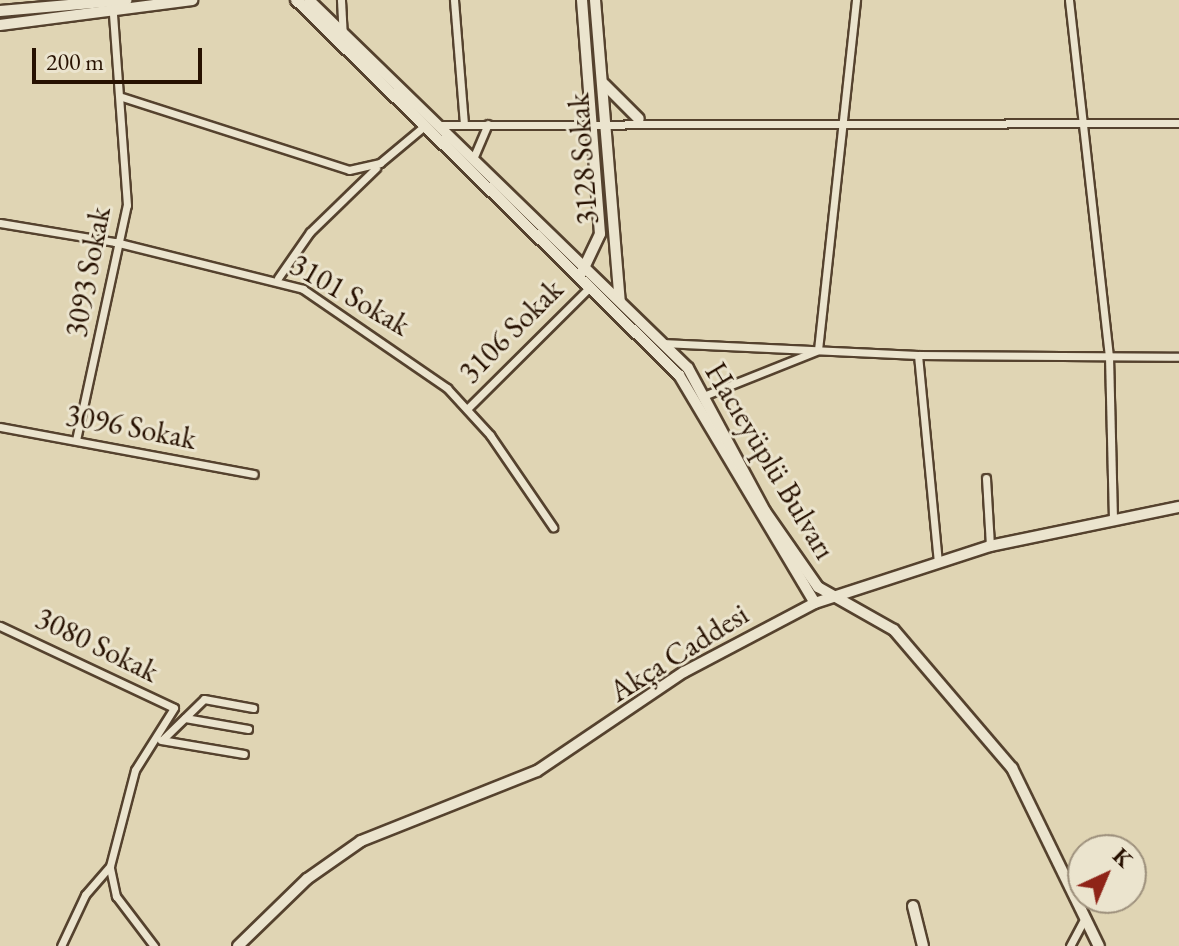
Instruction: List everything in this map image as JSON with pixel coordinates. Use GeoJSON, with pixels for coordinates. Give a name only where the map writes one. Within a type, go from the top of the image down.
{"type":"FeatureCollection","features":[{"type":"Feature","properties":{"kind":"street"},"geometry":{"type":"LineString","coordinates":[[0,11],[127,0]]}},
{"type":"Feature","properties":{"kind":"street"},"geometry":{"type":"LineString","coordinates":[[0,25],[113,15],[192,0]]}},
{"type":"Feature","properties":{"kind":"street"},"geometry":{"type":"LineString","coordinates":[[287,0],[314,21]]}},
{"type":"Feature","properties":{"kind":"street","name":"Hacıeyüplü Bulvarı"},"geometry":{"type":"LineString","coordinates":[[296,0],[422,128],[582,272],[620,301],[662,343],[706,395],[761,513],[830,596],[894,630],[1000,752],[1099,946]]}},
{"type":"Feature","properties":{"kind":"street","name":"Hacıeyüplü Bulvarı"},"geometry":{"type":"LineString","coordinates":[[309,0],[473,159],[582,272],[589,288],[686,384],[815,603]]}},
{"type":"Feature","properties":{"kind":"street"},"geometry":{"type":"LineString","coordinates":[[316,0],[325,15]]}},
{"type":"Feature","properties":{"kind":"street"},"geometry":{"type":"LineString","coordinates":[[341,0],[343,33]]}},
{"type":"Feature","properties":{"kind":"street"},"geometry":{"type":"LineString","coordinates":[[454,0],[464,124]]}},
{"type":"Feature","properties":{"kind":"street"},"geometry":{"type":"LineString","coordinates":[[582,0],[594,0]]}},
{"type":"Feature","properties":{"kind":"street","name":"3128 Sokak"},"geometry":{"type":"LineString","coordinates":[[582,0],[600,242],[582,272]]}},
{"type":"Feature","properties":{"kind":"street","name":"3128 Sokak"},"geometry":{"type":"LineString","coordinates":[[594,0],[620,301]]}},
{"type":"Feature","properties":{"kind":"street"},"geometry":{"type":"LineString","coordinates":[[818,350],[856,0]]}},
{"type":"Feature","properties":{"kind":"street"},"geometry":{"type":"LineString","coordinates":[[1069,0],[1109,356],[1113,519]]}},
{"type":"Feature","properties":{"kind":"street","name":"3093 Sokak"},"geometry":{"type":"LineString","coordinates":[[76,440],[122,244],[122,97],[113,15]]}},
{"type":"Feature","properties":{"kind":"street"},"geometry":{"type":"LineString","coordinates":[[602,81],[639,119]]}},
{"type":"Feature","properties":{"kind":"street"},"geometry":{"type":"LineString","coordinates":[[122,97],[336,168],[380,163]]}},
{"type":"Feature","properties":{"kind":"street"},"geometry":{"type":"LineString","coordinates":[[278,278],[316,225],[380,163],[422,128],[438,125],[590,119],[1179,123]]}},
{"type":"Feature","properties":{"kind":"street"},"geometry":{"type":"LineString","coordinates":[[473,159],[488,124]]}},
{"type":"Feature","properties":{"kind":"street","name":"3101 Sokak"},"geometry":{"type":"LineString","coordinates":[[0,223],[122,244],[278,278],[393,345],[468,408],[553,527]]}},
{"type":"Feature","properties":{"kind":"street","name":"3106 Sokak"},"geometry":{"type":"LineString","coordinates":[[468,408],[589,288]]}},
{"type":"Feature","properties":{"kind":"street"},"geometry":{"type":"LineString","coordinates":[[612,310],[620,301]]}},
{"type":"Feature","properties":{"kind":"street"},"geometry":{"type":"LineString","coordinates":[[662,343],[918,355],[1179,357]]}},
{"type":"Feature","properties":{"kind":"street"},"geometry":{"type":"LineString","coordinates":[[706,395],[818,350]]}},
{"type":"Feature","properties":{"kind":"street"},"geometry":{"type":"LineString","coordinates":[[918,355],[938,561]]}},
{"type":"Feature","properties":{"kind":"street","name":"3096 Sokak"},"geometry":{"type":"LineString","coordinates":[[0,427],[254,474]]}},
{"type":"Feature","properties":{"kind":"street"},"geometry":{"type":"LineString","coordinates":[[986,478],[990,546]]}},
{"type":"Feature","properties":{"kind":"street","name":"Akça Caddesi"},"geometry":{"type":"LineString","coordinates":[[243,943],[307,879],[361,841],[547,766],[684,672],[830,596],[990,546],[1179,507]]}},
{"type":"Feature","properties":{"kind":"street","name":"3080 Sokak"},"geometry":{"type":"LineString","coordinates":[[0,626],[174,708],[148,747]]}},
{"type":"Feature","properties":{"kind":"street"},"geometry":{"type":"LineString","coordinates":[[154,946],[116,896],[110,866],[125,798],[148,747],[163,739],[204,699],[253,708]]}},
{"type":"Feature","properties":{"kind":"street"},"geometry":{"type":"LineString","coordinates":[[185,718],[248,729]]}},
{"type":"Feature","properties":{"kind":"street"},"geometry":{"type":"LineString","coordinates":[[163,739],[244,754]]}},
{"type":"Feature","properties":{"kind":"street"},"geometry":{"type":"LineString","coordinates":[[61,946],[85,895],[110,866]]}},
{"type":"Feature","properties":{"kind":"street"},"geometry":{"type":"LineString","coordinates":[[913,906],[923,946]]}},
{"type":"Feature","properties":{"kind":"street"},"geometry":{"type":"LineString","coordinates":[[1070,946],[1084,920]]}}]}
